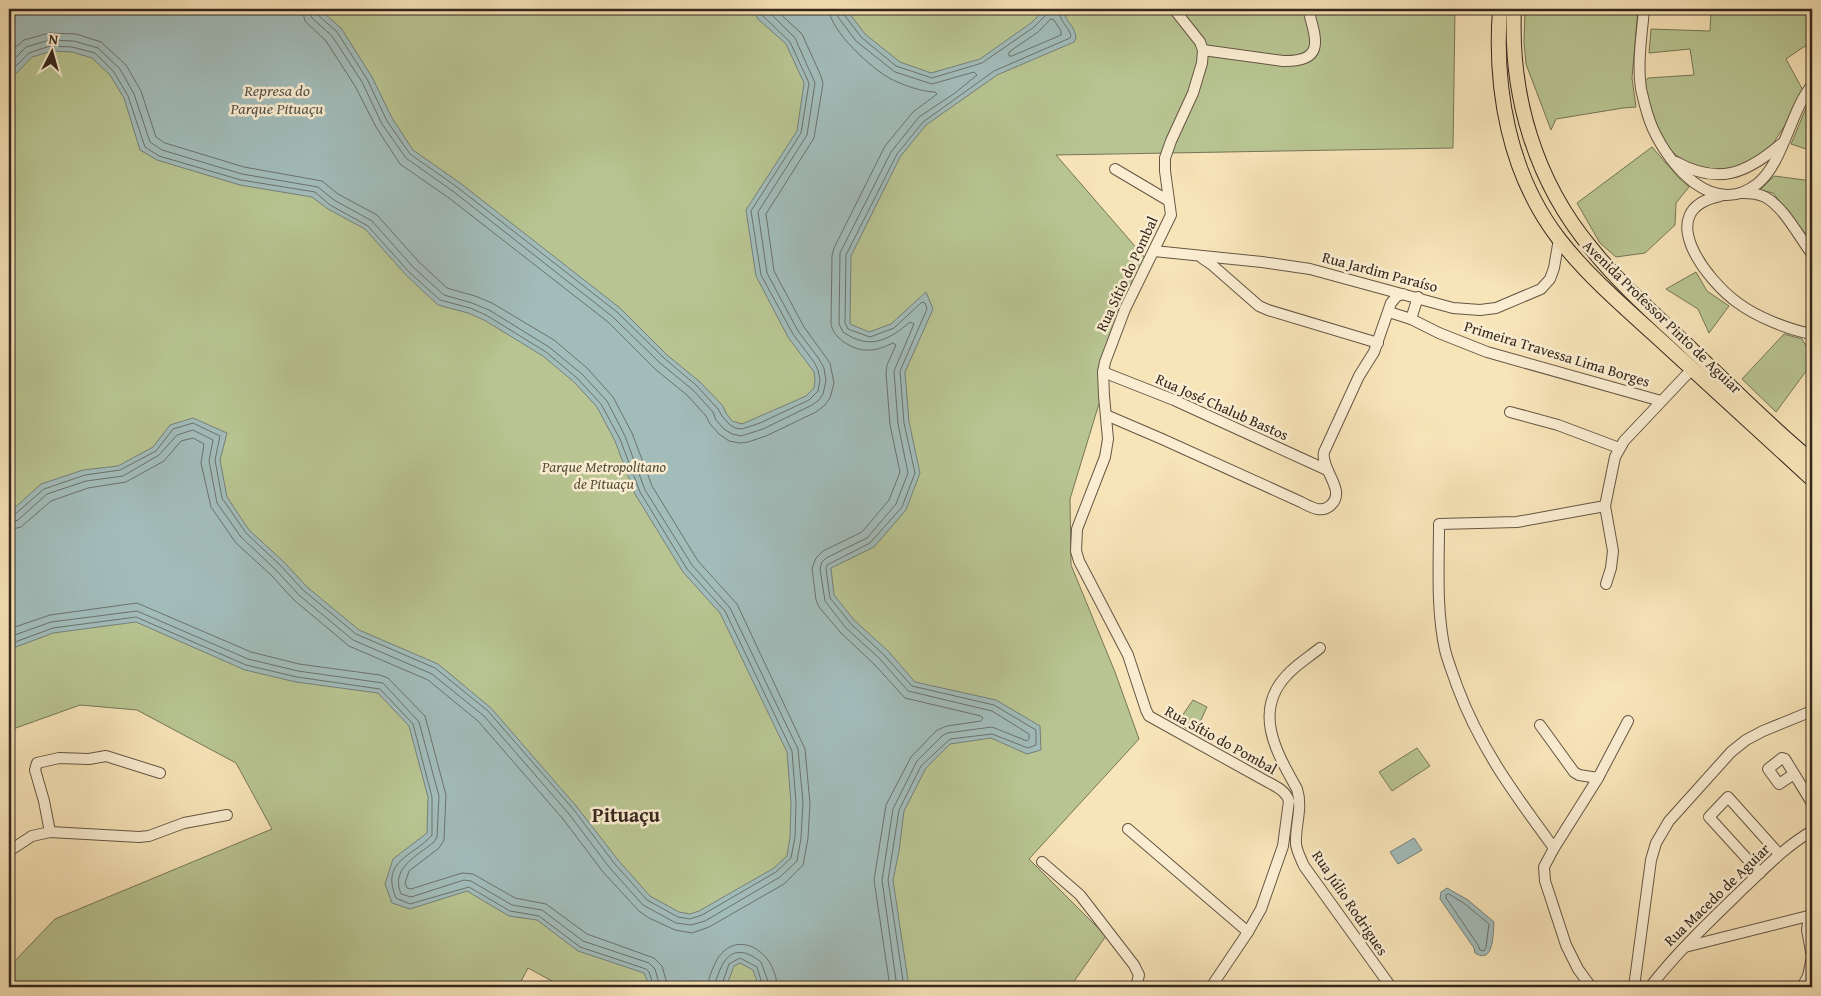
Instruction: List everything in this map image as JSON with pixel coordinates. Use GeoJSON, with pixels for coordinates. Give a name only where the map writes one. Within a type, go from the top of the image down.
{"type":"FeatureCollection","features":[{"type":"Feature","properties":{"kind":"main road","name":"Avenida Professor Pinto de Aguiar"},"geometry":{"type":"LineString","coordinates":[[1500,9],[1498,53],[1505,112],[1511,141],[1527,184],[1548,223],[1559,239],[1608,290],[1812,479]]}},
{"type":"Feature","properties":{"kind":"main road","name":"Avenida Professor Pinto de Aguiar"},"geometry":{"type":"LineString","coordinates":[[1514,9],[1514,53],[1517,82],[1527,128],[1544,175],[1554,196],[1589,247],[1628,289],[1773,426],[1812,460]]}},
{"type":"Feature","properties":{"kind":"street"},"geometry":{"type":"LineString","coordinates":[[1174,9],[1194,33],[1203,50],[1283,61],[1293,61],[1308,57],[1314,53],[1316,40],[1308,9]]}},
{"type":"Feature","properties":{"kind":"street"},"geometry":{"type":"LineString","coordinates":[[1644,9],[1641,86],[1653,128],[1683,173],[1700,188],[1725,195]]}},
{"type":"Feature","properties":{"kind":"street","name":"Rua Sítio do Pombal"},"geometry":{"type":"LineString","coordinates":[[1203,50],[1199,74],[1193,93],[1170,141],[1165,158],[1171,216],[1118,324],[1107,354],[1104,372],[1108,439],[1105,457],[1077,529],[1076,551],[1079,561],[1128,654],[1146,710],[1156,721],[1282,791],[1287,796],[1289,802],[1286,834],[1261,908],[1248,932],[1211,987]]}},
{"type":"Feature","properties":{"kind":"street"},"geometry":{"type":"LineString","coordinates":[[1741,193],[1759,182],[1764,176],[1783,142],[1796,110],[1812,85]]}},
{"type":"Feature","properties":{"kind":"street"},"geometry":{"type":"LineString","coordinates":[[1673,160],[1705,174],[1722,174],[1752,165],[1783,142]]}},
{"type":"Feature","properties":{"kind":"street"},"geometry":{"type":"LineString","coordinates":[[1752,165],[1761,168],[1764,176]]}},
{"type":"Feature","properties":{"kind":"street"},"geometry":{"type":"LineString","coordinates":[[1115,169],[1170,201]]}},
{"type":"Feature","properties":{"kind":"street"},"geometry":{"type":"LineString","coordinates":[[1700,188],[1700,179],[1705,174]]}},
{"type":"Feature","properties":{"kind":"street"},"geometry":{"type":"LineString","coordinates":[[1812,254],[1783,214],[1771,201],[1758,194],[1741,193],[1705,200],[1698,204],[1688,217],[1686,231],[1702,265],[1719,288],[1751,312],[1801,332],[1812,334]]}},
{"type":"Feature","properties":{"kind":"street","name":"Rua Jardim Paraíso"},"geometry":{"type":"LineString","coordinates":[[1154,251],[1310,269],[1466,310],[1496,308],[1541,289],[1547,283],[1554,268],[1559,239]]}},
{"type":"Feature","properties":{"kind":"street"},"geometry":{"type":"LineString","coordinates":[[1199,256],[1260,306],[1268,310],[1378,343]]}},
{"type":"Feature","properties":{"kind":"street"},"geometry":{"type":"LineString","coordinates":[[1106,415],[1318,510],[1329,506],[1334,501],[1335,487],[1327,470],[1323,457],[1324,452],[1359,376],[1374,352],[1394,299],[1403,294]]}},
{"type":"Feature","properties":{"kind":"street"},"geometry":{"type":"LineString","coordinates":[[1411,318],[1418,297]]}},
{"type":"Feature","properties":{"kind":"street","name":"Primeira Travessa Lima Borges"},"geometry":{"type":"LineString","coordinates":[[1389,312],[1411,318],[1439,333],[1487,352],[1662,401]]}},
{"type":"Feature","properties":{"kind":"street"},"geometry":{"type":"LineString","coordinates":[[1801,332],[1812,342]]}},
{"type":"Feature","properties":{"kind":"street"},"geometry":{"type":"LineString","coordinates":[[1606,584],[1611,568],[1613,551],[1605,506],[1611,471],[1619,448],[1692,369]]}},
{"type":"Feature","properties":{"kind":"street","name":"Rua José Chalub Bastos"},"geometry":{"type":"LineString","coordinates":[[1104,372],[1174,400],[1327,470]]}},
{"type":"Feature","properties":{"kind":"street"},"geometry":{"type":"LineString","coordinates":[[1510,412],[1558,425],[1619,448]]}},
{"type":"Feature","properties":{"kind":"street"},"geometry":{"type":"LineString","coordinates":[[1554,848],[1520,803],[1484,747],[1472,724],[1453,674],[1445,650],[1441,626],[1439,524],[1517,522],[1605,506]]}},
{"type":"Feature","properties":{"kind":"street","name":"Rua Júlio Rodrigues"},"geometry":{"type":"LineString","coordinates":[[1320,648],[1287,674],[1279,685],[1273,698],[1270,712],[1271,737],[1298,789],[1300,798],[1296,844],[1302,860],[1368,958],[1391,987]]}},
{"type":"Feature","properties":{"kind":"street"},"geometry":{"type":"LineString","coordinates":[[1634,987],[1651,860],[1656,843],[1662,832],[1680,808],[1731,752],[1746,740],[1763,731],[1812,711]]}},
{"type":"Feature","properties":{"kind":"street"},"geometry":{"type":"LineString","coordinates":[[1591,987],[1566,945],[1545,882],[1544,867],[1598,778],[1628,721]]}},
{"type":"Feature","properties":{"kind":"street"},"geometry":{"type":"LineString","coordinates":[[1540,725],[1574,772],[1586,777],[1598,778]]}},
{"type":"Feature","properties":{"kind":"street"},"geometry":{"type":"LineString","coordinates":[[50,832],[35,770],[37,763],[58,758],[89,759],[106,756],[160,773]]}},
{"type":"Feature","properties":{"kind":"street"},"geometry":{"type":"LineString","coordinates":[[1794,774],[1812,803]]}},
{"type":"Feature","properties":{"kind":"street"},"geometry":{"type":"LineString","coordinates":[[1760,872],[1709,817],[1728,797],[1779,854]]}},
{"type":"Feature","properties":{"kind":"street"},"geometry":{"type":"LineString","coordinates":[[9,851],[32,836],[50,832],[139,837],[154,834],[184,823],[227,815]]}},
{"type":"Feature","properties":{"kind":"street"},"geometry":{"type":"LineString","coordinates":[[1128,829],[1248,932]]}},
{"type":"Feature","properties":{"kind":"street","name":"Rua Macedo de Aguiar"},"geometry":{"type":"LineString","coordinates":[[1650,987],[1672,960],[1760,872],[1779,854],[1812,831]]}},
{"type":"Feature","properties":{"kind":"street"},"geometry":{"type":"LineString","coordinates":[[1042,862],[1080,895],[1128,958],[1139,975],[1136,987]]}},
{"type":"Feature","properties":{"kind":"street"},"geometry":{"type":"LineString","coordinates":[[1684,948],[1811,915],[1807,930],[1812,957],[1808,976],[1802,987]]}},
{"type":"Feature","properties":{"kind":"green space","name":"Parque Metropolitano de Pituaçu"},"geometry":{"type":"Polygon","coordinates":[[[9,9],[1455,9],[1453,148],[1056,155],[1147,260],[1115,324],[1101,397],[1070,499],[1071,565],[1115,672],[1139,739],[1029,859],[1106,936],[1070,987],[563,987],[528,968],[518,987],[14,987],[9,981],[9,967],[55,919],[272,829],[236,763],[137,710],[80,705],[13,729],[9,736],[9,9]]]}},
{"type":"Feature","properties":{"kind":"green space"},"geometry":{"type":"Polygon","coordinates":[[[1525,9],[1638,9],[1632,78],[1636,107],[1556,119],[1551,130],[1526,64],[1524,42],[1525,9]]]}},
{"type":"Feature","properties":{"kind":"green space"},"geometry":{"type":"Polygon","coordinates":[[[1717,9],[1812,9],[1812,57],[1805,46],[1786,59],[1805,94],[1767,153],[1748,165],[1711,172],[1691,165],[1676,155],[1652,133],[1641,86],[1648,78],[1694,75],[1690,49],[1649,53],[1651,29],[1710,31],[1711,11],[1717,11],[1717,9]]]}},
{"type":"Feature","properties":{"kind":"green space"},"geometry":{"type":"Polygon","coordinates":[[[1812,94],[1812,151],[1791,144],[1812,94]]]}},
{"type":"Feature","properties":{"kind":"green space"},"geometry":{"type":"Polygon","coordinates":[[[1652,147],[1689,187],[1676,203],[1675,225],[1645,253],[1616,257],[1600,243],[1577,203],[1652,147]]]}},
{"type":"Feature","properties":{"kind":"green space"},"geometry":{"type":"Polygon","coordinates":[[[1774,176],[1812,181],[1812,242],[1773,193],[1760,190],[1774,176]]]}},
{"type":"Feature","properties":{"kind":"green space"},"geometry":{"type":"Polygon","coordinates":[[[1696,272],[1707,291],[1729,306],[1709,333],[1698,309],[1666,289],[1696,272]]]}},
{"type":"Feature","properties":{"kind":"green space"},"geometry":{"type":"Polygon","coordinates":[[[1784,334],[1802,339],[1812,356],[1812,363],[1776,412],[1742,379],[1784,334]]]}},
{"type":"Feature","properties":{"kind":"green space"},"geometry":{"type":"Polygon","coordinates":[[[1193,700],[1207,707],[1195,733],[1177,723],[1193,700]]]}},
{"type":"Feature","properties":{"kind":"green space"},"geometry":{"type":"Polygon","coordinates":[[[1417,748],[1430,766],[1392,791],[1379,772],[1417,748]]]}},
{"type":"Feature","properties":{"kind":"water","name":"Represa do Parque Pituaçu"},"geometry":{"type":"Polygon","coordinates":[[[9,9],[319,9],[341,28],[372,77],[392,118],[413,150],[460,183],[620,308],[667,355],[700,382],[723,406],[732,421],[742,424],[806,396],[814,388],[815,380],[814,372],[788,337],[756,276],[746,210],[797,131],[804,83],[786,44],[758,19],[753,9],[846,9],[865,34],[900,62],[931,73],[980,59],[1031,23],[1045,9],[1063,9],[1075,34],[1074,42],[997,75],[926,125],[900,157],[851,256],[850,324],[869,332],[891,324],[926,292],[933,309],[905,372],[909,422],[920,473],[906,510],[874,547],[831,568],[834,595],[854,620],[888,651],[915,682],[996,700],[1040,726],[1041,750],[1027,754],[991,738],[950,744],[926,768],[904,811],[893,880],[909,987],[759,987],[753,970],[740,963],[734,966],[726,987],[650,987],[644,973],[578,951],[537,920],[509,916],[467,891],[410,909],[392,903],[385,884],[393,859],[427,833],[428,797],[409,726],[378,693],[296,682],[245,670],[136,622],[53,633],[9,648],[9,513],[41,484],[83,470],[118,466],[153,447],[170,425],[193,418],[227,433],[220,460],[227,497],[249,530],[284,562],[307,587],[359,630],[438,664],[491,708],[577,807],[618,860],[650,896],[679,912],[690,914],[699,911],[774,868],[787,856],[790,837],[791,803],[787,752],[720,613],[683,572],[635,494],[615,441],[597,407],[574,382],[543,356],[484,320],[468,313],[438,305],[406,275],[365,229],[328,209],[312,197],[240,185],[157,160],[140,150],[124,98],[110,75],[92,58],[72,52],[52,51],[32,57],[9,81],[9,9]]]}},
{"type":"Feature","properties":{"kind":"water"},"geometry":{"type":"Polygon","coordinates":[[[1414,838],[1422,850],[1398,864],[1390,852],[1414,838]]]}},
{"type":"Feature","properties":{"kind":"water"},"geometry":{"type":"Polygon","coordinates":[[[1447,888],[1468,900],[1494,922],[1493,940],[1486,955],[1481,956],[1475,953],[1474,948],[1440,899],[1441,892],[1447,888]]]}},
{"type":"Feature","properties":{"kind":"district","name":"Pituaçu"},"geometry":{"type":"Point","coordinates":[626,815]}}]}
